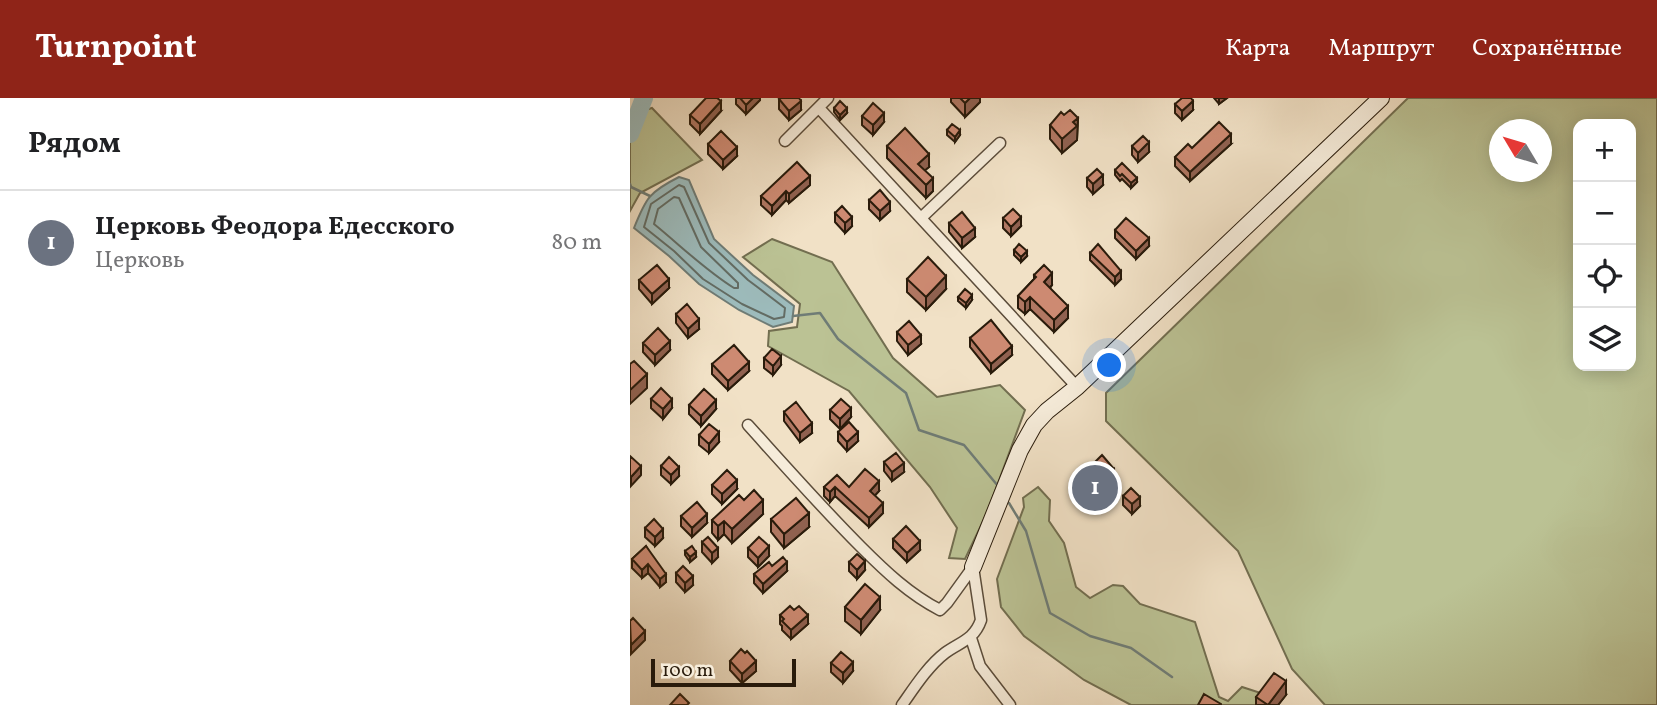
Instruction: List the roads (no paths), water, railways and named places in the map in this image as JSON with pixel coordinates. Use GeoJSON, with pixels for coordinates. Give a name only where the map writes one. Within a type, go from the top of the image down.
{"type":"FeatureCollection","features":[{"type":"Feature","properties":{"kind":"street"},"geometry":{"type":"LineString","coordinates":[[785,141],[828,98]]}},
{"type":"Feature","properties":{"kind":"street"},"geometry":{"type":"LineString","coordinates":[[748,425],[848,534],[897,582],[940,610],[973,567],[1020,450],[1034,425],[1381,98]]}},
{"type":"Feature","properties":{"kind":"street"},"geometry":{"type":"LineString","coordinates":[[819,108],[1077,387]]}},
{"type":"Feature","properties":{"kind":"street"},"geometry":{"type":"LineString","coordinates":[[920,218],[1000,144]]}},
{"type":"Feature","properties":{"kind":"street"},"geometry":{"type":"LineString","coordinates":[[902,705],[944,654],[971,638],[981,620],[973,567]]}},
{"type":"Feature","properties":{"kind":"street"},"geometry":{"type":"LineString","coordinates":[[971,638],[979,666],[1010,705]]}},
{"type":"Feature","properties":{"kind":"water"},"geometry":{"type":"Polygon","coordinates":[[[679,177],[689,180],[714,239],[753,275],[794,306],[792,322],[773,327],[739,310],[699,284],[634,228],[650,197],[679,177]]]}},
{"type":"Feature","properties":{"kind":"waterway"},"geometry":{"type":"LineString","coordinates":[[630,134],[644,98]]}},
{"type":"Feature","properties":{"kind":"waterway"},"geometry":{"type":"LineString","coordinates":[[630,184],[650,196]]}},
{"type":"Feature","properties":{"kind":"waterway"},"geometry":{"type":"LineString","coordinates":[[793,316],[820,313],[838,339],[906,393],[919,430],[964,445],[998,486]]}},
{"type":"Feature","properties":{"kind":"waterway"},"geometry":{"type":"LineString","coordinates":[[1009,503],[1026,531],[1050,613],[1090,636],[1131,648],[1172,677]]}},
{"type":"Feature","properties":{"kind":"place","name":"Церковь Феодора Едесского"},"geometry":{"type":"Point","coordinates":[1095,488]}}]}
